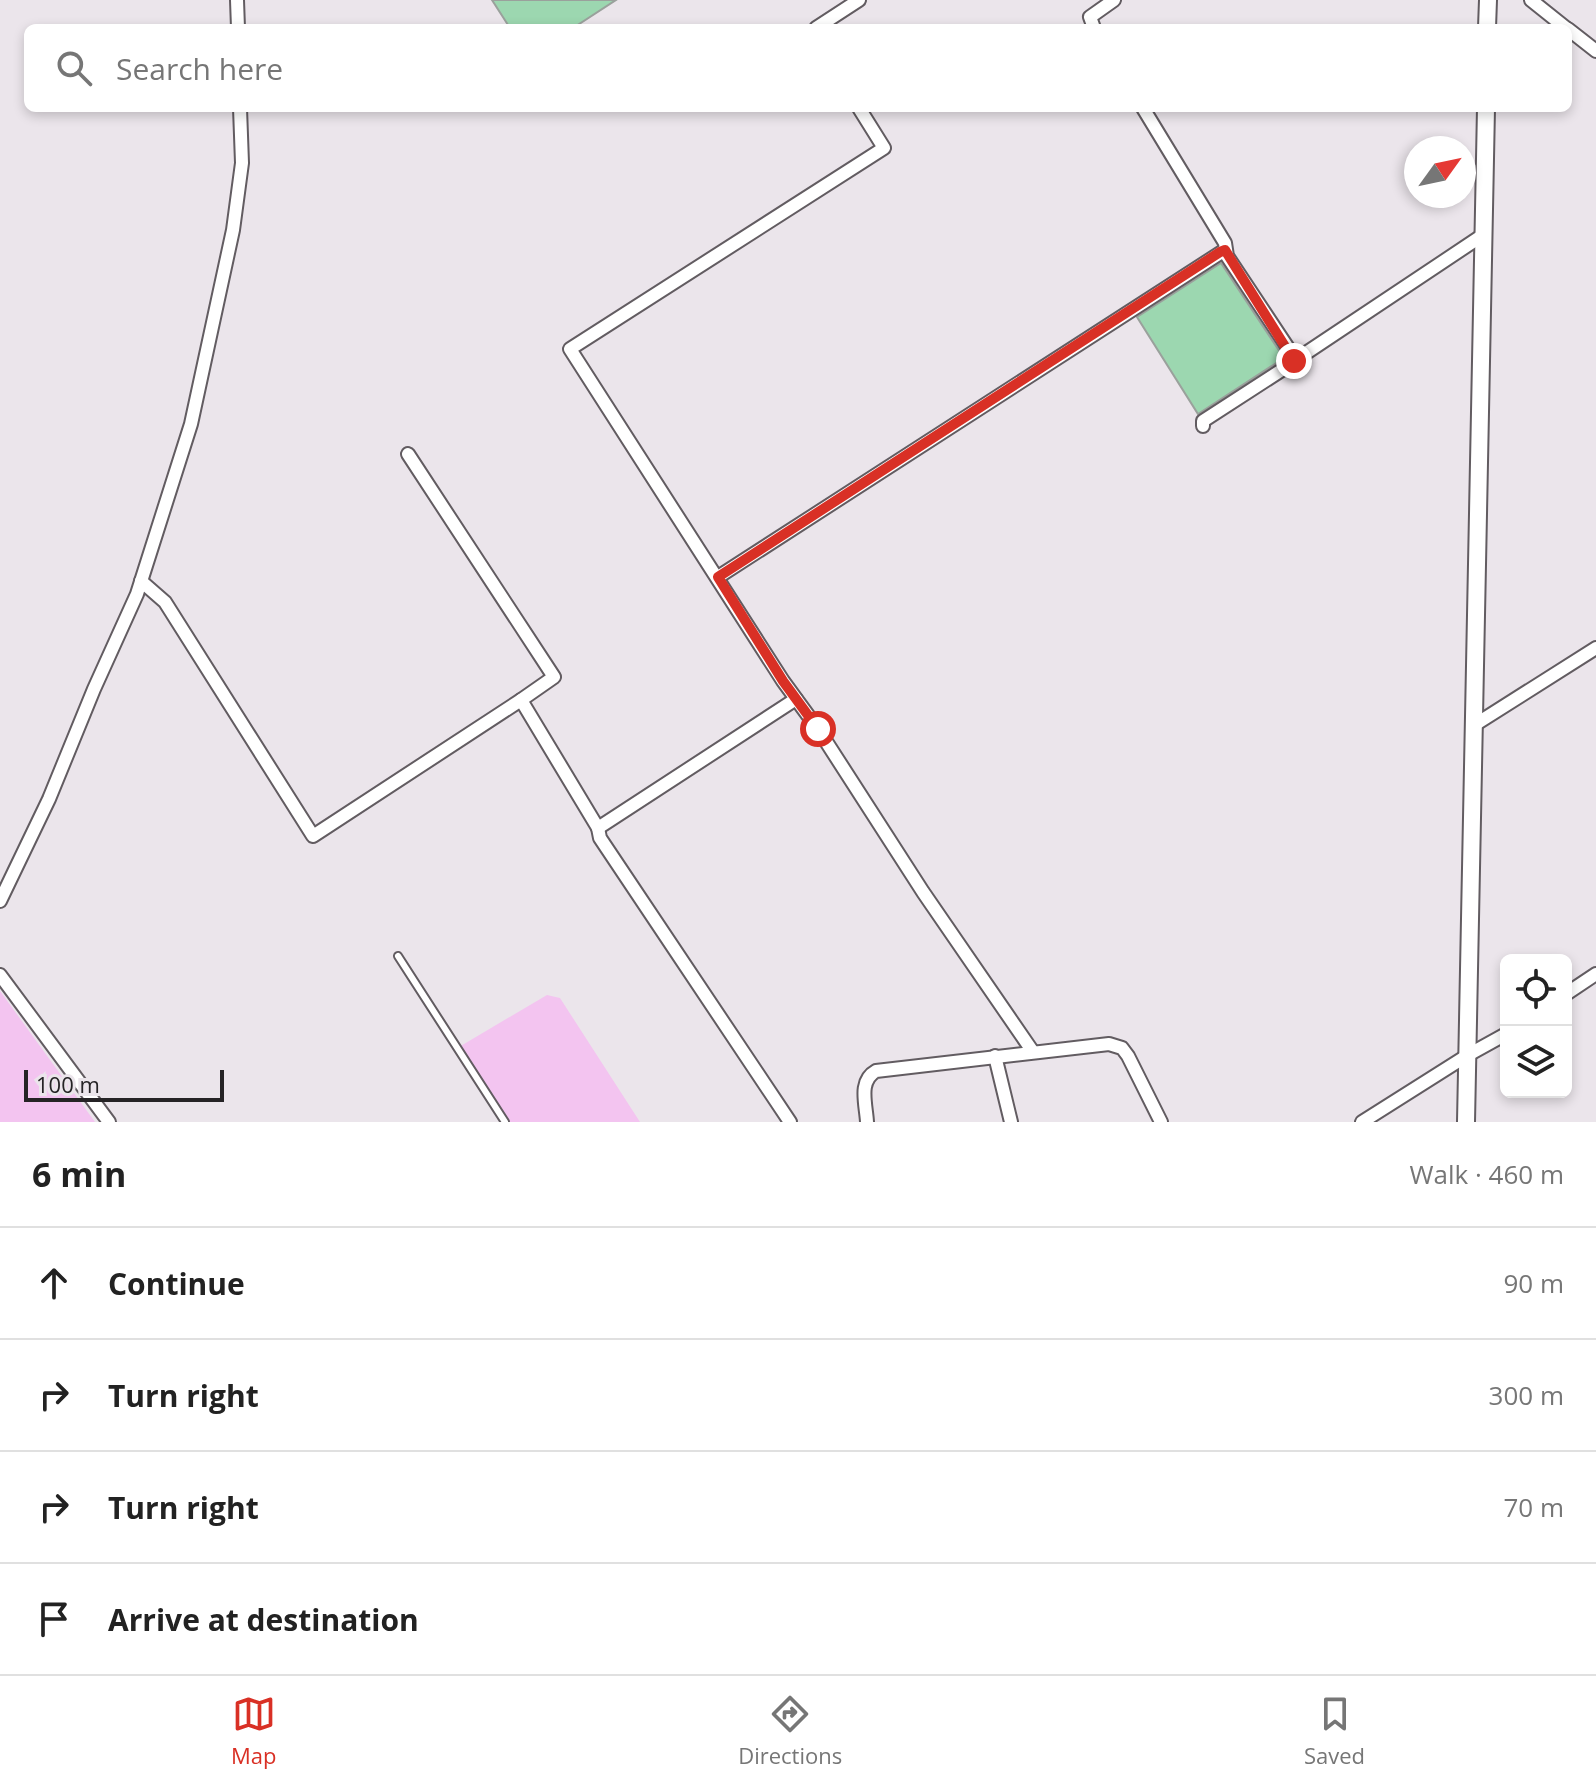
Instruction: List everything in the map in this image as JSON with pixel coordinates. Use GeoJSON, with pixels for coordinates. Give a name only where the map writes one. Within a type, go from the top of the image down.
{"type":"FeatureCollection","features":[{"type":"Feature","properties":{"kind":"street"},"geometry":{"type":"LineString","coordinates":[[237,0],[238,24]]}},
{"type":"Feature","properties":{"kind":"street"},"geometry":{"type":"LineString","coordinates":[[822,24],[859,0]]}},
{"type":"Feature","properties":{"kind":"street"},"geometry":{"type":"LineString","coordinates":[[1093,24],[1090,17],[1093,13],[1114,0]]}},
{"type":"Feature","properties":{"kind":"street"},"geometry":{"type":"LineString","coordinates":[[1487,24],[1488,0]]}},
{"type":"Feature","properties":{"kind":"street"},"geometry":{"type":"LineString","coordinates":[[1531,0],[1561,24]]}},
{"type":"Feature","properties":{"kind":"street"},"geometry":{"type":"LineString","coordinates":[[1572,33],[1596,51]]}},
{"type":"Feature","properties":{"kind":"street"},"geometry":{"type":"LineString","coordinates":[[0,901],[49,799],[141,581],[191,424],[233,230],[242,163],[240,112]]}},
{"type":"Feature","properties":{"kind":"street"},"geometry":{"type":"LineString","coordinates":[[862,112],[884,148],[570,349],[923,892],[1033,1052]]}},
{"type":"Feature","properties":{"kind":"street"},"geometry":{"type":"LineString","coordinates":[[1145,112],[1294,361]]}},
{"type":"Feature","properties":{"kind":"street"},"geometry":{"type":"LineString","coordinates":[[1466,1122],[1486,112]]}},
{"type":"Feature","properties":{"kind":"street"},"geometry":{"type":"LineString","coordinates":[[1203,426],[1203,421],[1483,235]]}},
{"type":"Feature","properties":{"kind":"street"},"geometry":{"type":"LineString","coordinates":[[718,577],[1225,250]]}},
{"type":"Feature","properties":{"kind":"street"},"geometry":{"type":"LineString","coordinates":[[141,581],[165,602],[313,836],[554,677],[408,454]]}},
{"type":"Feature","properties":{"kind":"street"},"geometry":{"type":"LineString","coordinates":[[1476,724],[1596,648]]}},
{"type":"Feature","properties":{"kind":"street"},"geometry":{"type":"LineString","coordinates":[[598,828],[796,699]]}},
{"type":"Feature","properties":{"kind":"street"},"geometry":{"type":"LineString","coordinates":[[521,700],[598,828],[600,838],[790,1122]]}},
{"type":"Feature","properties":{"kind":"street"},"geometry":{"type":"LineString","coordinates":[[1572,990],[1596,974]]}},
{"type":"Feature","properties":{"kind":"street"},"geometry":{"type":"LineString","coordinates":[[0,975],[109,1122]]}},
{"type":"Feature","properties":{"kind":"street"},"geometry":{"type":"LineString","coordinates":[[1362,1122],[1500,1037]]}},
{"type":"Feature","properties":{"kind":"street"},"geometry":{"type":"LineString","coordinates":[[867,1122],[865,1082],[870,1073],[876,1071],[1116,1045],[1122,1048],[1136,1070],[1161,1122]]}},
{"type":"Feature","properties":{"kind":"street"},"geometry":{"type":"LineString","coordinates":[[995,1056],[1011,1122]]}},
{"type":"Feature","properties":{"kind":"lane"},"geometry":{"type":"LineString","coordinates":[[398,956],[505,1122]]}},
{"type":"Feature","properties":{"kind":"shaded area"},"geometry":{"type":"Polygon","coordinates":[[[0,991],[95,1122],[0,1122],[0,991]]]}},
{"type":"Feature","properties":{"kind":"shaded area"},"geometry":{"type":"Polygon","coordinates":[[[547,995],[560,998],[640,1122],[509,1122],[459,1047],[547,995]]]}},
{"type":"Feature","properties":{"kind":"building"},"geometry":{"type":"Polygon","coordinates":[[[492,0],[616,0],[579,24],[507,24],[492,0]]]}},
{"type":"Feature","properties":{"kind":"building"},"geometry":{"type":"Polygon","coordinates":[[[1221,263],[1284,358],[1198,414],[1137,317],[1221,263]]]}},
{"type":"Feature","properties":{"kind":"route"},"geometry":{"type":"LineString","coordinates":[[818,729],[783,681],[718,577],[1225,250],[1294,361]]}}]}
